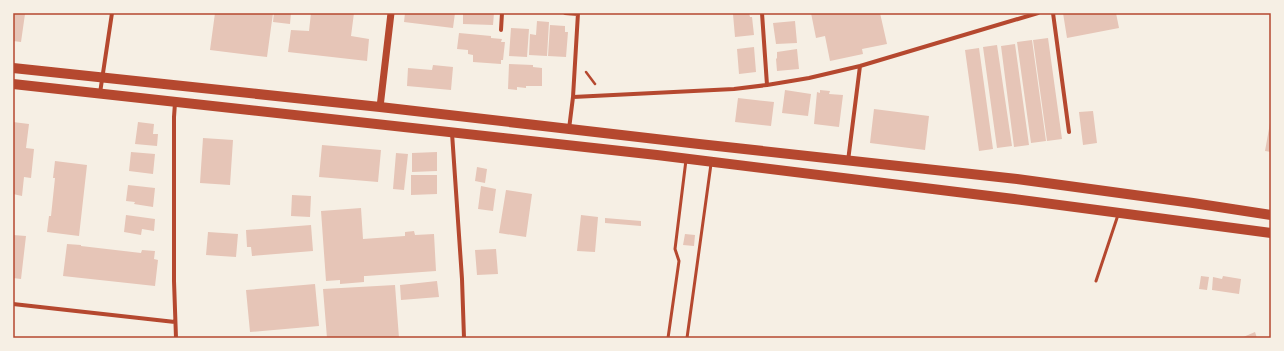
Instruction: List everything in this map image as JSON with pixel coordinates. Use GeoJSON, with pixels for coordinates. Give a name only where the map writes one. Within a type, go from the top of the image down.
{"type":"FeatureCollection","features":[{"type":"Feature","properties":{"kind":"main road"},"geometry":{"type":"LineString","coordinates":[[13,68],[380,107],[1017,179],[1193,203],[1271,216]]}},
{"type":"Feature","properties":{"kind":"main road"},"geometry":{"type":"LineString","coordinates":[[13,84],[686,159],[1271,233]]}},
{"type":"Feature","properties":{"kind":"street"},"geometry":{"type":"LineString","coordinates":[[100,94],[112,13]]}},
{"type":"Feature","properties":{"kind":"street"},"geometry":{"type":"LineString","coordinates":[[380,107],[391,13]]}},
{"type":"Feature","properties":{"kind":"street"},"geometry":{"type":"LineString","coordinates":[[501,30],[502,13]]}},
{"type":"Feature","properties":{"kind":"street"},"geometry":{"type":"LineString","coordinates":[[565,13],[578,13],[573,97],[569,129]]}},
{"type":"Feature","properties":{"kind":"street"},"geometry":{"type":"LineString","coordinates":[[762,13],[767,85]]}},
{"type":"Feature","properties":{"kind":"street"},"geometry":{"type":"LineString","coordinates":[[573,97],[734,89],[808,78],[860,66],[1038,13]]}},
{"type":"Feature","properties":{"kind":"street"},"geometry":{"type":"LineString","coordinates":[[1053,13],[1069,132]]}},
{"type":"Feature","properties":{"kind":"street"},"geometry":{"type":"LineString","coordinates":[[848,161],[860,66]]}},
{"type":"Feature","properties":{"kind":"street"},"geometry":{"type":"LineString","coordinates":[[175,102],[176,338]]}},
{"type":"Feature","properties":{"kind":"street"},"geometry":{"type":"LineString","coordinates":[[452,132],[462,279],[464,338]]}},
{"type":"Feature","properties":{"kind":"street"},"geometry":{"type":"LineString","coordinates":[[13,304],[175,322]]}},
{"type":"Feature","properties":{"kind":"lane"},"geometry":{"type":"LineString","coordinates":[[668,338],[679,261],[674,249],[686,159]]}},
{"type":"Feature","properties":{"kind":"lane"},"geometry":{"type":"LineString","coordinates":[[687,338],[711,162]]}},
{"type":"Feature","properties":{"kind":"lane"},"geometry":{"type":"LineString","coordinates":[[1096,281],[1118,213]]}},
{"type":"Feature","properties":{"kind":"path"},"geometry":{"type":"LineString","coordinates":[[586,70],[586,74],[596,85],[597,95]]}},
{"type":"Feature","properties":{"kind":"building"},"geometry":{"type":"Polygon","coordinates":[[[13,13],[25,14],[21,42],[13,41],[13,13]]]}},
{"type":"Feature","properties":{"kind":"building"},"geometry":{"type":"Polygon","coordinates":[[[215,13],[273,13],[267,57],[210,50],[215,13]]]}},
{"type":"Feature","properties":{"kind":"building"},"geometry":{"type":"Polygon","coordinates":[[[274,13],[291,13],[290,24],[273,22],[274,13]]]}},
{"type":"Feature","properties":{"kind":"building"},"geometry":{"type":"Polygon","coordinates":[[[311,13],[354,13],[351,36],[369,39],[367,61],[288,52],[291,30],[309,31],[311,13]]]}},
{"type":"Feature","properties":{"kind":"building"},"geometry":{"type":"Polygon","coordinates":[[[405,13],[455,13],[453,28],[404,22],[405,13]]]}},
{"type":"Feature","properties":{"kind":"building"},"geometry":{"type":"Polygon","coordinates":[[[463,13],[494,13],[493,25],[463,24],[463,13]]]}},
{"type":"Feature","properties":{"kind":"building"},"geometry":{"type":"Polygon","coordinates":[[[749,13],[750,17],[752,17],[754,35],[735,37],[733,14],[749,13]]]}},
{"type":"Feature","properties":{"kind":"building"},"geometry":{"type":"Polygon","coordinates":[[[811,13],[880,13],[887,44],[862,49],[863,54],[830,61],[825,36],[816,38],[811,13]]]}},
{"type":"Feature","properties":{"kind":"building"},"geometry":{"type":"Polygon","coordinates":[[[1063,13],[1116,13],[1119,28],[1067,38],[1063,13]]]}},
{"type":"Feature","properties":{"kind":"building"},"geometry":{"type":"Polygon","coordinates":[[[537,21],[549,22],[547,56],[529,55],[530,34],[536,35],[537,21]]]}},
{"type":"Feature","properties":{"kind":"building"},"geometry":{"type":"Polygon","coordinates":[[[795,21],[797,43],[776,44],[773,23],[795,21]]]}},
{"type":"Feature","properties":{"kind":"building"},"geometry":{"type":"Polygon","coordinates":[[[550,25],[565,26],[565,32],[568,32],[566,57],[548,56],[550,25]]]}},
{"type":"Feature","properties":{"kind":"building"},"geometry":{"type":"Polygon","coordinates":[[[511,28],[529,29],[527,57],[509,56],[511,28]]]}},
{"type":"Feature","properties":{"kind":"building"},"geometry":{"type":"Polygon","coordinates":[[[459,33],[491,36],[491,38],[502,39],[501,42],[505,42],[503,60],[501,60],[501,64],[473,62],[473,55],[468,54],[468,50],[457,49],[459,33]]]}},
{"type":"Feature","properties":{"kind":"building"},"geometry":{"type":"Polygon","coordinates":[[[1048,38],[1062,139],[1047,141],[1033,40],[1048,38]]]}},
{"type":"Feature","properties":{"kind":"building"},"geometry":{"type":"Polygon","coordinates":[[[1032,40],[1046,141],[1031,143],[1017,42],[1032,40]]]}},
{"type":"Feature","properties":{"kind":"building"},"geometry":{"type":"Polygon","coordinates":[[[1015,44],[1029,145],[1014,147],[1001,46],[1015,44]]]}},
{"type":"Feature","properties":{"kind":"building"},"geometry":{"type":"Polygon","coordinates":[[[997,45],[1012,146],[997,148],[983,47],[997,45]]]}},
{"type":"Feature","properties":{"kind":"building"},"geometry":{"type":"Polygon","coordinates":[[[754,47],[756,72],[739,74],[737,49],[754,47]]]}},
{"type":"Feature","properties":{"kind":"building"},"geometry":{"type":"Polygon","coordinates":[[[979,48],[993,149],[979,151],[965,50],[979,48]]]}},
{"type":"Feature","properties":{"kind":"building"},"geometry":{"type":"Polygon","coordinates":[[[797,49],[799,69],[777,71],[777,52],[797,49]]]}},
{"type":"Feature","properties":{"kind":"building"},"geometry":{"type":"Polygon","coordinates":[[[509,64],[533,65],[533,67],[542,68],[542,86],[526,86],[526,88],[517,87],[517,90],[508,89],[509,64]]]}},
{"type":"Feature","properties":{"kind":"building"},"geometry":{"type":"Polygon","coordinates":[[[433,65],[453,67],[451,90],[407,86],[408,68],[432,70],[433,65]]]}},
{"type":"Feature","properties":{"kind":"building"},"geometry":{"type":"Polygon","coordinates":[[[785,90],[811,94],[808,116],[782,113],[785,90]]]}},
{"type":"Feature","properties":{"kind":"building"},"geometry":{"type":"Polygon","coordinates":[[[820,90],[830,91],[829,94],[843,95],[839,127],[814,124],[817,92],[820,93],[820,90]]]}},
{"type":"Feature","properties":{"kind":"building"},"geometry":{"type":"Polygon","coordinates":[[[738,98],[774,102],[771,126],[735,122],[738,98]]]}},
{"type":"Feature","properties":{"kind":"building"},"geometry":{"type":"Polygon","coordinates":[[[874,109],[929,116],[925,150],[870,143],[874,109]]]}},
{"type":"Feature","properties":{"kind":"building"},"geometry":{"type":"Polygon","coordinates":[[[1093,111],[1097,143],[1083,145],[1079,112],[1093,111]]]}},
{"type":"Feature","properties":{"kind":"building"},"geometry":{"type":"Polygon","coordinates":[[[13,122],[29,124],[26,148],[34,149],[31,178],[24,177],[22,196],[13,194],[13,122]]]}},
{"type":"Feature","properties":{"kind":"building"},"geometry":{"type":"Polygon","coordinates":[[[138,122],[154,124],[153,134],[158,134],[157,146],[135,144],[138,122]]]}},
{"type":"Feature","properties":{"kind":"building"},"geometry":{"type":"Polygon","coordinates":[[[1271,123],[1271,152],[1265,151],[1271,123]]]}},
{"type":"Feature","properties":{"kind":"building"},"geometry":{"type":"Polygon","coordinates":[[[203,138],[233,140],[230,185],[200,183],[203,138]]]}},
{"type":"Feature","properties":{"kind":"building"},"geometry":{"type":"Polygon","coordinates":[[[322,145],[381,150],[378,182],[319,177],[322,145]]]}},
{"type":"Feature","properties":{"kind":"building"},"geometry":{"type":"Polygon","coordinates":[[[131,152],[155,154],[153,174],[129,171],[131,152]]]}},
{"type":"Feature","properties":{"kind":"building"},"geometry":{"type":"Polygon","coordinates":[[[437,152],[437,171],[412,172],[412,153],[437,152]]]}},
{"type":"Feature","properties":{"kind":"building"},"geometry":{"type":"Polygon","coordinates":[[[396,153],[408,154],[404,190],[393,189],[396,153]]]}},
{"type":"Feature","properties":{"kind":"building"},"geometry":{"type":"Polygon","coordinates":[[[55,161],[87,165],[79,236],[47,232],[49,216],[51,216],[55,178],[53,178],[55,161]]]}},
{"type":"Feature","properties":{"kind":"building"},"geometry":{"type":"Polygon","coordinates":[[[477,167],[487,169],[485,183],[475,181],[477,167]]]}},
{"type":"Feature","properties":{"kind":"building"},"geometry":{"type":"Polygon","coordinates":[[[411,175],[437,175],[437,194],[411,195],[411,175]]]}},
{"type":"Feature","properties":{"kind":"building"},"geometry":{"type":"Polygon","coordinates":[[[128,185],[155,188],[153,207],[126,201],[128,185]]]}},
{"type":"Feature","properties":{"kind":"building"},"geometry":{"type":"Polygon","coordinates":[[[481,186],[496,189],[493,211],[478,209],[481,186]]]}},
{"type":"Feature","properties":{"kind":"building"},"geometry":{"type":"Polygon","coordinates":[[[506,190],[532,194],[526,237],[499,233],[506,190]]]}},
{"type":"Feature","properties":{"kind":"building"},"geometry":{"type":"Polygon","coordinates":[[[292,195],[311,196],[310,217],[291,216],[292,195]]]}},
{"type":"Feature","properties":{"kind":"building"},"geometry":{"type":"Polygon","coordinates":[[[361,208],[363,239],[405,236],[405,232],[414,231],[415,235],[434,234],[436,271],[364,276],[364,282],[340,284],[340,280],[326,281],[321,211],[361,208]]]}},
{"type":"Feature","properties":{"kind":"building"},"geometry":{"type":"Polygon","coordinates":[[[126,215],[155,219],[154,231],[142,229],[141,235],[124,232],[126,215]]]}},
{"type":"Feature","properties":{"kind":"building"},"geometry":{"type":"Polygon","coordinates":[[[581,215],[598,217],[595,252],[577,251],[581,215]]]}},
{"type":"Feature","properties":{"kind":"building"},"geometry":{"type":"Polygon","coordinates":[[[605,218],[641,221],[641,226],[605,223],[605,218]]]}},
{"type":"Feature","properties":{"kind":"building"},"geometry":{"type":"Polygon","coordinates":[[[311,225],[313,251],[252,256],[251,247],[247,247],[246,230],[311,225]]]}},
{"type":"Feature","properties":{"kind":"building"},"geometry":{"type":"Polygon","coordinates":[[[208,232],[238,234],[236,257],[206,255],[208,232]]]}},
{"type":"Feature","properties":{"kind":"building"},"geometry":{"type":"Polygon","coordinates":[[[685,234],[695,235],[694,246],[683,245],[685,234]]]}},
{"type":"Feature","properties":{"kind":"building"},"geometry":{"type":"Polygon","coordinates":[[[13,235],[26,236],[21,279],[13,278],[13,235]]]}},
{"type":"Feature","properties":{"kind":"building"},"geometry":{"type":"Polygon","coordinates":[[[67,244],[141,253],[142,250],[155,251],[154,259],[158,260],[155,286],[63,276],[67,244]]]}},
{"type":"Feature","properties":{"kind":"building"},"geometry":{"type":"Polygon","coordinates":[[[496,249],[498,274],[477,275],[475,250],[496,249]]]}},
{"type":"Feature","properties":{"kind":"building"},"geometry":{"type":"Polygon","coordinates":[[[1201,276],[1209,277],[1207,290],[1199,289],[1201,276]]]}},
{"type":"Feature","properties":{"kind":"building"},"geometry":{"type":"Polygon","coordinates":[[[1223,276],[1241,279],[1239,294],[1212,290],[1213,277],[1222,279],[1223,276]]]}},
{"type":"Feature","properties":{"kind":"building"},"geometry":{"type":"Polygon","coordinates":[[[437,281],[439,297],[401,300],[400,285],[437,281]]]}},
{"type":"Feature","properties":{"kind":"building"},"geometry":{"type":"Polygon","coordinates":[[[315,284],[319,326],[250,332],[246,290],[315,284]]]}},
{"type":"Feature","properties":{"kind":"building"},"geometry":{"type":"Polygon","coordinates":[[[395,285],[399,338],[327,338],[323,289],[395,285]]]}},
{"type":"Feature","properties":{"kind":"building"},"geometry":{"type":"Polygon","coordinates":[[[1255,332],[1257,338],[1241,338],[1255,332]]]}}]}
